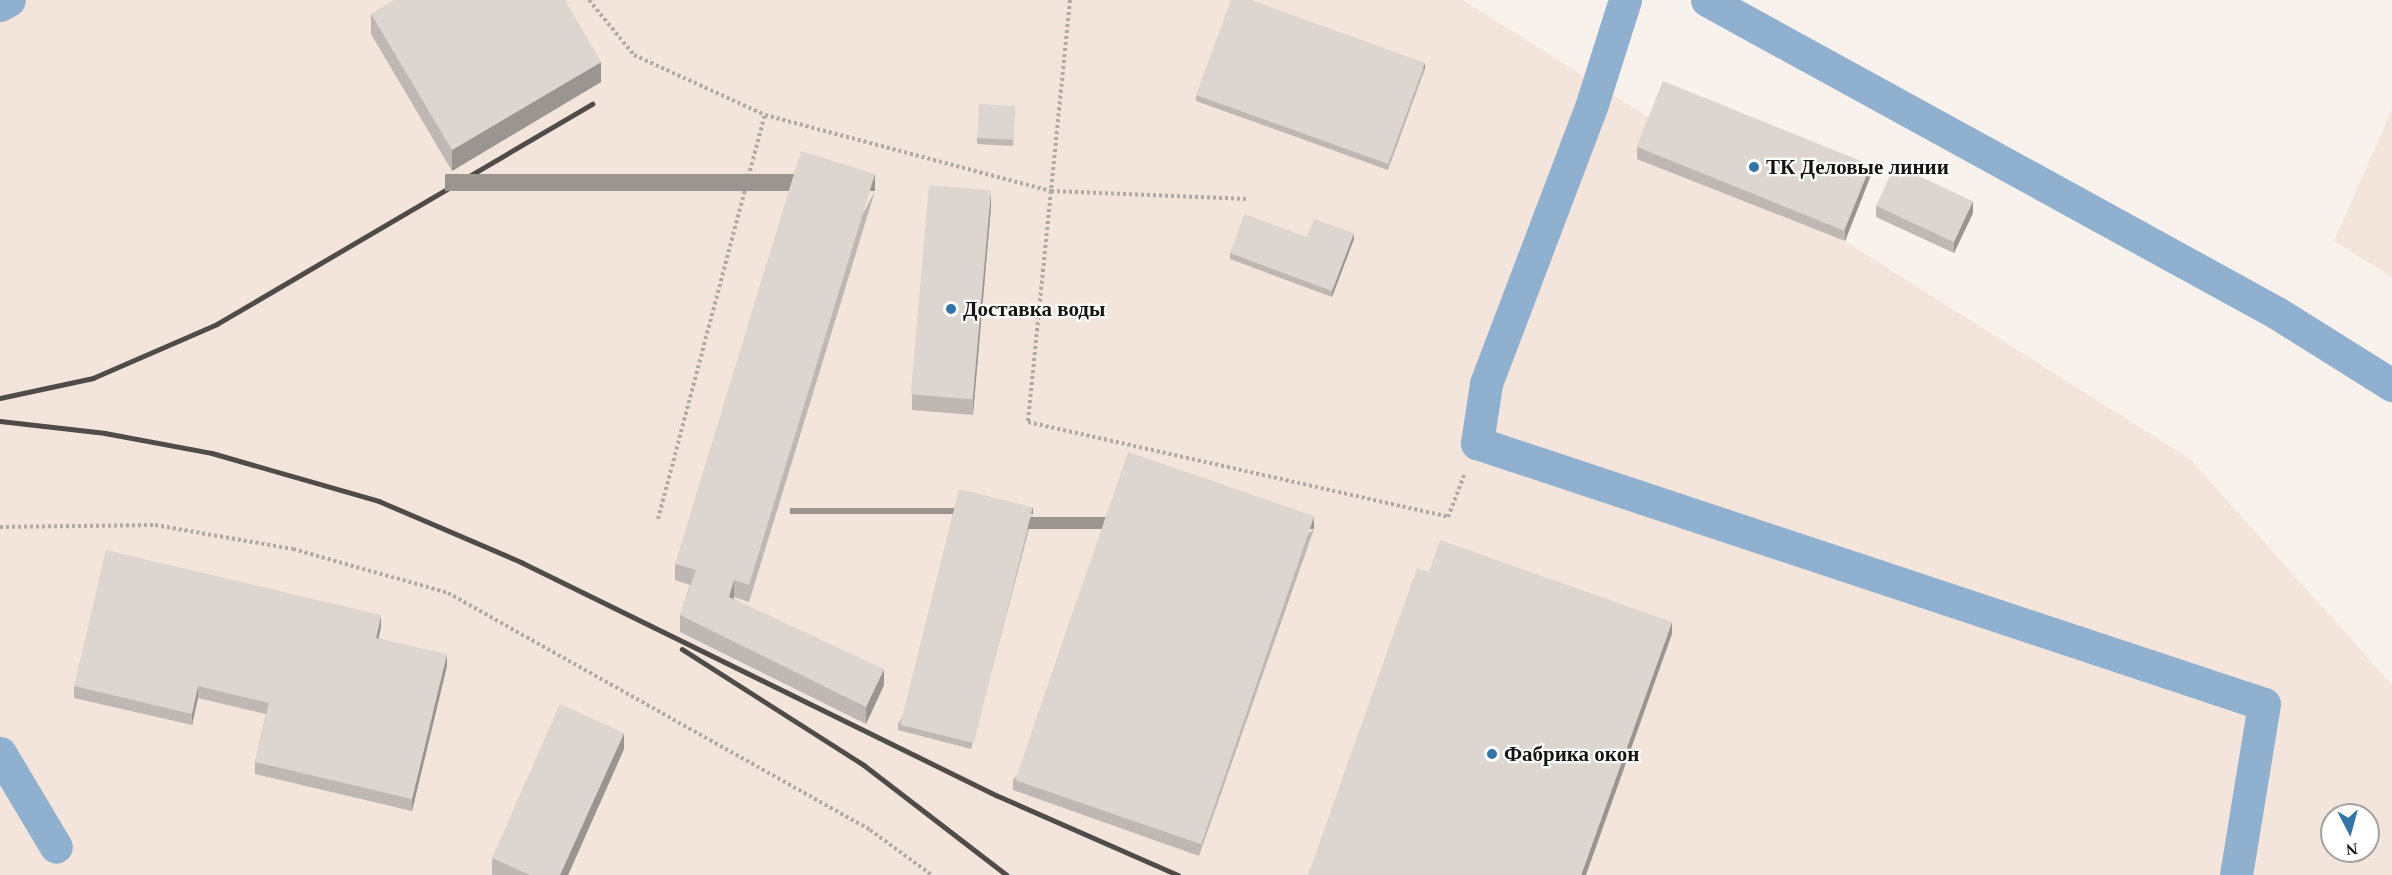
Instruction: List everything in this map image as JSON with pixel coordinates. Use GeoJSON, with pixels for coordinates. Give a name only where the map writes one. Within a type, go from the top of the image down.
{"type":"FeatureCollection","features":[{"type":"Feature","properties":{"kind":"street"},"geometry":{"type":"LineString","coordinates":[[0,5],[9,0]]}},
{"type":"Feature","properties":{"kind":"street"},"geometry":{"type":"LineString","coordinates":[[1625,0],[1591,106],[1486,384],[1477,443],[2264,704],[2236,875]]}},
{"type":"Feature","properties":{"kind":"street"},"geometry":{"type":"LineString","coordinates":[[1707,0],[2277,313],[2392,385]]}},
{"type":"Feature","properties":{"kind":"street"},"geometry":{"type":"LineString","coordinates":[[0,753],[56,847]]}},
{"type":"Feature","properties":{"kind":"path"},"geometry":{"type":"LineString","coordinates":[[589,0],[634,54],[765,115],[1051,191],[1249,199]]}},
{"type":"Feature","properties":{"kind":"path"},"geometry":{"type":"LineString","coordinates":[[1070,0],[1028,423],[1448,517],[1477,443]]}},
{"type":"Feature","properties":{"kind":"path"},"geometry":{"type":"LineString","coordinates":[[658,519],[765,115]]}},
{"type":"Feature","properties":{"kind":"path"},"geometry":{"type":"LineString","coordinates":[[0,526],[155,525],[293,549],[448,593],[870,831],[932,875]]}},
{"type":"Feature","properties":{"kind":"shaded area"},"geometry":{"type":"Polygon","coordinates":[[[0,0],[1463,0],[2190,459],[2392,685],[2392,875],[0,875],[0,0]]]}},
{"type":"Feature","properties":{"kind":"shaded area"},"geometry":{"type":"Polygon","coordinates":[[[2392,110],[2392,277],[2334,241],[2392,110]]]}},
{"type":"Feature","properties":{"kind":"building"},"geometry":{"type":"Polygon","coordinates":[[[394,0],[565,0],[601,62],[452,150],[371,14],[394,0]]]}},
{"type":"Feature","properties":{"kind":"building"},"geometry":{"type":"Polygon","coordinates":[[[1231,0],[1251,0],[1425,63],[1388,164],[1196,95],[1231,0]]]}},
{"type":"Feature","properties":{"kind":"building","name":"ТК Деловые линии"},"geometry":{"type":"Polygon","coordinates":[[[1663,81],[1871,165],[1844,231],[1636,147],[1663,81]]]}},
{"type":"Feature","properties":{"kind":"building"},"geometry":{"type":"Polygon","coordinates":[[[979,104],[1015,106],[1013,140],[977,138],[979,104]]]}},
{"type":"Feature","properties":{"kind":"building"},"geometry":{"type":"Polygon","coordinates":[[[801,151],[875,174],[749,585],[734,580],[729,597],[884,669],[866,707],[680,615],[696,570],[675,564],[801,151]]]}},
{"type":"Feature","properties":{"kind":"building"},"geometry":{"type":"Polygon","coordinates":[[[1895,165],[1973,201],[1954,242],[1876,206],[1895,165]]]}},
{"type":"Feature","properties":{"kind":"building","name":"Доставка воды"},"geometry":{"type":"Polygon","coordinates":[[[929,185],[991,190],[972,400],[911,394],[929,185]]]}},
{"type":"Feature","properties":{"kind":"building"},"geometry":{"type":"Polygon","coordinates":[[[1244,214],[1307,237],[1314,219],[1354,233],[1332,291],[1230,253],[1244,214]]]}},
{"type":"Feature","properties":{"kind":"building"},"geometry":{"type":"Polygon","coordinates":[[[1128,452],[1314,516],[1201,844],[1015,780],[1128,452]]]}},
{"type":"Feature","properties":{"kind":"building"},"geometry":{"type":"Polygon","coordinates":[[[959,489],[1033,507],[974,743],[900,725],[959,489]]]}},
{"type":"Feature","properties":{"kind":"building","name":"Фабрика окон"},"geometry":{"type":"Polygon","coordinates":[[[1440,540],[1672,622],[1581,875],[1308,875],[1417,568],[1429,572],[1440,540]]]}},
{"type":"Feature","properties":{"kind":"building"},"geometry":{"type":"Polygon","coordinates":[[[106,550],[381,615],[376,638],[447,654],[412,799],[255,762],[269,703],[198,686],[192,714],[74,686],[106,550]]]}},
{"type":"Feature","properties":{"kind":"building"},"geometry":{"type":"Polygon","coordinates":[[[560,704],[624,733],[560,875],[530,875],[492,858],[560,704]]]}},
{"type":"Feature","properties":{"kind":"railway"},"geometry":{"type":"LineString","coordinates":[[0,398],[93,378],[217,324],[592,104]]}},
{"type":"Feature","properties":{"kind":"railway"},"geometry":{"type":"LineString","coordinates":[[0,421],[105,433],[212,453],[379,501],[521,562],[996,795],[1178,875]]}},
{"type":"Feature","properties":{"kind":"railway"},"geometry":{"type":"LineString","coordinates":[[682,649],[864,765],[1007,875]]}},
{"type":"Feature","properties":{"kind":"place","name":"ТК Деловые линии"},"geometry":{"type":"Point","coordinates":[1754,167]}},
{"type":"Feature","properties":{"kind":"place","name":"Доставка воды"},"geometry":{"type":"Point","coordinates":[951,309]}},
{"type":"Feature","properties":{"kind":"place","name":"Фабрика окон"},"geometry":{"type":"Point","coordinates":[1492,754]}}]}
